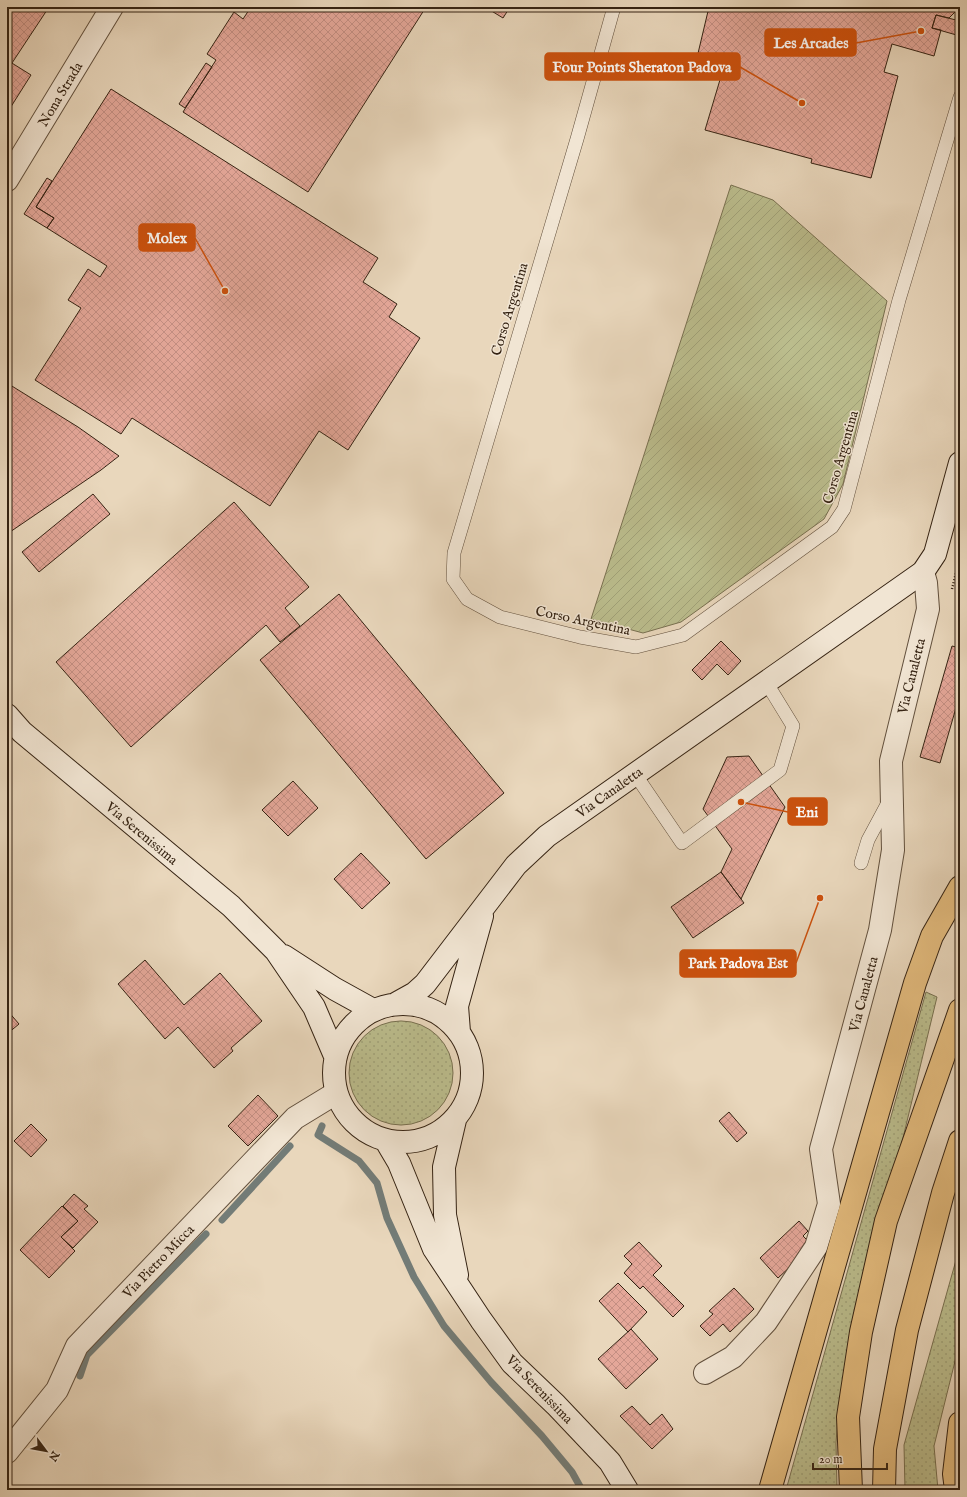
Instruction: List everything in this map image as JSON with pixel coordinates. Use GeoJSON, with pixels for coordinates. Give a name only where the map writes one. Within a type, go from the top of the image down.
{"type":"FeatureCollection","features":[{"type":"Feature","properties":{"kind":"highway"},"geometry":{"type":"LineString","coordinates":[[770,1490],[915,983],[932,936],[960,887]]}},
{"type":"Feature","properties":{"kind":"highway"},"geometry":{"type":"LineString","coordinates":[[851,1490],[848,1417],[861,1332],[886,1222],[960,1010]]}},
{"type":"Feature","properties":{"kind":"highway"},"geometry":{"type":"LineString","coordinates":[[884,1490],[885,1449],[907,1330],[943,1193],[960,1141]]}},
{"type":"Feature","properties":{"kind":"highway"},"geometry":{"type":"LineString","coordinates":[[956,1490],[954,1474],[960,1423]]}},
{"type":"Feature","properties":{"kind":"street","name":"Nona Strada"},"geometry":{"type":"LineString","coordinates":[[7,180],[112,7]]}},
{"type":"Feature","properties":{"kind":"street","name":"Via Canaletta"},"geometry":{"type":"LineString","coordinates":[[397,1003],[415,993],[426,984],[516,864],[547,836],[923,572],[935,554],[960,463]]}},
{"type":"Feature","properties":{"kind":"street","name":"Via Canaletta"},"geometry":{"type":"LineString","coordinates":[[705,1373],[733,1357],[766,1322],[816,1247],[829,1204],[822,1150],[880,930],[893,850],[890,761],[928,609],[926,583],[923,572]]}},
{"type":"Feature","properties":{"kind":"street","name":"Via Serenissima"},"geometry":{"type":"LineString","coordinates":[[7,715],[22,732],[231,906],[276,951],[314,1007],[336,1056]]}},
{"type":"Feature","properties":{"kind":"street","name":"Via Canaletta"},"geometry":{"type":"LineString","coordinates":[[459,1032],[457,1006],[486,903]]}},
{"type":"Feature","properties":{"kind":"street","name":"Via Serenissima"},"geometry":{"type":"LineString","coordinates":[[276,951],[335,989],[372,1010]]}},
{"type":"Feature","properties":{"kind":"street","name":"Via Serenissima"},"geometry":{"type":"LineString","coordinates":[[397,1003],[420,1005],[442,1015],[459,1032],[470,1053],[473,1077],[468,1100],[455,1120],[440,1133],[423,1140],[405,1143],[386,1141],[364,1132],[346,1115],[336,1093],[336,1056],[344,1037],[356,1022],[372,1010],[397,1003]]}},
{"type":"Feature","properties":{"kind":"street","name":"Via Pietro Micca"},"geometry":{"type":"LineString","coordinates":[[7,1452],[57,1390],[77,1346],[295,1118],[336,1093]]}},
{"type":"Feature","properties":{"kind":"street","name":"Via Serenissima"},"geometry":{"type":"LineString","coordinates":[[455,1120],[444,1167],[445,1215],[459,1284]]}},
{"type":"Feature","properties":{"kind":"street","name":"Via Serenissima"},"geometry":{"type":"LineString","coordinates":[[386,1141],[399,1164],[434,1249],[459,1284],[478,1315],[512,1363],[556,1405],[610,1462],[627,1490]]}},
{"type":"Feature","properties":{"kind":"lane","name":"Corso Argentina"},"geometry":{"type":"LineString","coordinates":[[614,7],[454,553],[453,580],[467,599],[500,617],[580,637],[636,647],[683,635],[832,526],[844,509],[899,300],[960,97]]}},
{"type":"Feature","properties":{"kind":"lane"},"geometry":{"type":"LineString","coordinates":[[635,774],[682,843],[780,770],[793,726],[766,682]]}},
{"type":"Feature","properties":{"kind":"lane"},"geometry":{"type":"LineString","coordinates":[[861,863],[868,840],[892,796]]}},
{"type":"Feature","properties":{"kind":"green space"},"geometry":{"type":"Polygon","coordinates":[[[731,185],[773,200],[887,301],[843,484],[824,519],[681,622],[643,633],[591,619],[731,185]]]}},
{"type":"Feature","properties":{"kind":"green space"},"geometry":{"type":"Polygon","coordinates":[[[926,992],[937,997],[839,1403],[836,1443],[837,1490],[786,1490],[926,992]]]}},
{"type":"Feature","properties":{"kind":"green space"},"geometry":{"type":"Polygon","coordinates":[[[401,1021],[421,1025],[438,1036],[449,1053],[453,1073],[449,1093],[438,1110],[421,1121],[401,1125],[381,1121],[364,1110],[353,1093],[349,1073],[353,1053],[364,1036],[381,1025],[401,1021]]]}},
{"type":"Feature","properties":{"kind":"green space"},"geometry":{"type":"Polygon","coordinates":[[[960,1246],[960,1341],[934,1446],[938,1490],[905,1490],[904,1445],[960,1246]]]}},
{"type":"Feature","properties":{"kind":"building"},"geometry":{"type":"Polygon","coordinates":[[[7,7],[49,7],[12,63],[7,60],[7,7]]]}},
{"type":"Feature","properties":{"kind":"building"},"geometry":{"type":"Polygon","coordinates":[[[251,7],[426,7],[308,192],[183,112],[216,60],[207,54],[234,12],[243,19],[251,7]]]}},
{"type":"Feature","properties":{"kind":"building"},"geometry":{"type":"Polygon","coordinates":[[[485,7],[510,7],[503,18],[485,7]]]}},
{"type":"Feature","properties":{"kind":"building"},"geometry":{"type":"Polygon","coordinates":[[[709,7],[955,7],[955,12],[949,18],[936,15],[932,28],[941,30],[934,56],[892,44],[884,72],[898,76],[871,178],[811,163],[812,159],[705,130],[722,73],[695,66],[709,7]]]}},
{"type":"Feature","properties":{"kind":"building"},"geometry":{"type":"Polygon","coordinates":[[[936,15],[960,21],[960,36],[932,28],[936,15]]]}},
{"type":"Feature","properties":{"kind":"building"},"geometry":{"type":"Polygon","coordinates":[[[7,60],[31,75],[7,113],[7,60]]]}},
{"type":"Feature","properties":{"kind":"building"},"geometry":{"type":"Polygon","coordinates":[[[206,63],[212,67],[185,108],[179,104],[206,63]]]}},
{"type":"Feature","properties":{"kind":"building"},"geometry":{"type":"Polygon","coordinates":[[[111,89],[378,258],[363,282],[397,304],[389,317],[420,338],[348,450],[319,431],[270,506],[132,418],[121,434],[35,380],[81,308],[68,300],[88,269],[100,277],[107,266],[47,228],[54,218],[36,207],[111,89]]]}},
{"type":"Feature","properties":{"kind":"building"},"geometry":{"type":"Polygon","coordinates":[[[47,178],[52,181],[36,207],[54,218],[47,228],[24,214],[47,178]]]}},
{"type":"Feature","properties":{"kind":"building"},"geometry":{"type":"Polygon","coordinates":[[[7,383],[78,427],[119,456],[101,470],[7,534],[7,383]]]}},
{"type":"Feature","properties":{"kind":"building"},"geometry":{"type":"Polygon","coordinates":[[[93,494],[110,514],[39,572],[22,552],[93,494]]]}},
{"type":"Feature","properties":{"kind":"building"},"geometry":{"type":"Polygon","coordinates":[[[234,502],[309,587],[285,608],[300,626],[280,642],[266,625],[131,747],[56,662],[234,502]]]}},
{"type":"Feature","properties":{"kind":"building"},"geometry":{"type":"Polygon","coordinates":[[[339,594],[504,793],[426,859],[260,660],[339,594]]]}},
{"type":"Feature","properties":{"kind":"building"},"geometry":{"type":"Polygon","coordinates":[[[721,641],[741,661],[728,675],[717,664],[702,680],[692,670],[721,641]]]}},
{"type":"Feature","properties":{"kind":"building"},"geometry":{"type":"Polygon","coordinates":[[[952,646],[960,648],[960,694],[940,763],[920,757],[952,646]]]}},
{"type":"Feature","properties":{"kind":"building"},"geometry":{"type":"Polygon","coordinates":[[[749,756],[785,807],[741,899],[721,872],[732,849],[703,809],[727,757],[749,756]]]}},
{"type":"Feature","properties":{"kind":"building"},"geometry":{"type":"Polygon","coordinates":[[[293,781],[318,808],[288,836],[262,810],[293,781]]]}},
{"type":"Feature","properties":{"kind":"building"},"geometry":{"type":"Polygon","coordinates":[[[361,853],[390,883],[362,909],[334,879],[361,853]]]}},
{"type":"Feature","properties":{"kind":"building"},"geometry":{"type":"Polygon","coordinates":[[[721,872],[744,903],[693,938],[671,907],[721,872]]]}},
{"type":"Feature","properties":{"kind":"building"},"geometry":{"type":"Polygon","coordinates":[[[145,960],[184,1005],[220,973],[262,1021],[231,1048],[233,1051],[214,1068],[178,1027],[165,1039],[118,984],[145,960]]]}},
{"type":"Feature","properties":{"kind":"building"},"geometry":{"type":"Polygon","coordinates":[[[7,1010],[19,1024],[7,1034],[7,1010]]]}},
{"type":"Feature","properties":{"kind":"building"},"geometry":{"type":"Polygon","coordinates":[[[258,1095],[278,1116],[248,1146],[228,1126],[258,1095]]]}},
{"type":"Feature","properties":{"kind":"building"},"geometry":{"type":"Polygon","coordinates":[[[729,1112],[747,1133],[737,1142],[719,1121],[729,1112]]]}},
{"type":"Feature","properties":{"kind":"building"},"geometry":{"type":"Polygon","coordinates":[[[31,1124],[47,1140],[31,1157],[14,1141],[31,1124]]]}},
{"type":"Feature","properties":{"kind":"building"},"geometry":{"type":"Polygon","coordinates":[[[74,1194],[88,1206],[84,1209],[98,1222],[73,1248],[61,1237],[78,1221],[63,1206],[74,1194]]]}},
{"type":"Feature","properties":{"kind":"building"},"geometry":{"type":"Polygon","coordinates":[[[62,1206],[78,1221],[61,1237],[75,1251],[49,1278],[20,1250],[62,1206]]]}},
{"type":"Feature","properties":{"kind":"building"},"geometry":{"type":"Polygon","coordinates":[[[799,1221],[808,1231],[803,1236],[813,1246],[778,1278],[760,1258],[799,1221]]]}},
{"type":"Feature","properties":{"kind":"building"},"geometry":{"type":"Polygon","coordinates":[[[639,1242],[662,1266],[653,1275],[684,1306],[673,1317],[643,1286],[640,1289],[624,1273],[632,1264],[624,1256],[639,1242]]]}},
{"type":"Feature","properties":{"kind":"building"},"geometry":{"type":"Polygon","coordinates":[[[618,1283],[647,1312],[628,1332],[599,1301],[618,1283]]]}},
{"type":"Feature","properties":{"kind":"building"},"geometry":{"type":"Polygon","coordinates":[[[734,1288],[754,1309],[730,1332],[723,1324],[710,1336],[700,1326],[713,1314],[709,1311],[734,1288]]]}},
{"type":"Feature","properties":{"kind":"building"},"geometry":{"type":"Polygon","coordinates":[[[631,1329],[658,1359],[626,1389],[598,1359],[631,1329]]]}},
{"type":"Feature","properties":{"kind":"building"},"geometry":{"type":"Polygon","coordinates":[[[632,1406],[650,1425],[662,1414],[673,1429],[652,1449],[620,1416],[632,1406]]]}},
{"type":"Feature","properties":{"kind":"waterway"},"geometry":{"type":"LineString","coordinates":[[322,1126],[318,1135],[359,1161],[377,1183],[387,1218],[414,1277],[444,1326],[491,1382],[542,1436],[572,1472],[582,1490]]}},
{"type":"Feature","properties":{"kind":"waterway"},"geometry":{"type":"LineString","coordinates":[[222,1220],[290,1146]]}},
{"type":"Feature","properties":{"kind":"waterway"},"geometry":{"type":"LineString","coordinates":[[80,1376],[87,1355],[206,1234]]}},
{"type":"Feature","properties":{"kind":"place","name":"Les Arcades"},"geometry":{"type":"Point","coordinates":[921,31]}},
{"type":"Feature","properties":{"kind":"place","name":"Four Points Sheraton Padova"},"geometry":{"type":"Point","coordinates":[802,103]}},
{"type":"Feature","properties":{"kind":"place","name":"Molex"},"geometry":{"type":"Point","coordinates":[225,291]}},
{"type":"Feature","properties":{"kind":"place","name":"Eni"},"geometry":{"type":"Point","coordinates":[741,802]}},
{"type":"Feature","properties":{"kind":"place","name":"Park Padova Est"},"geometry":{"type":"Point","coordinates":[820,898]}}]}
